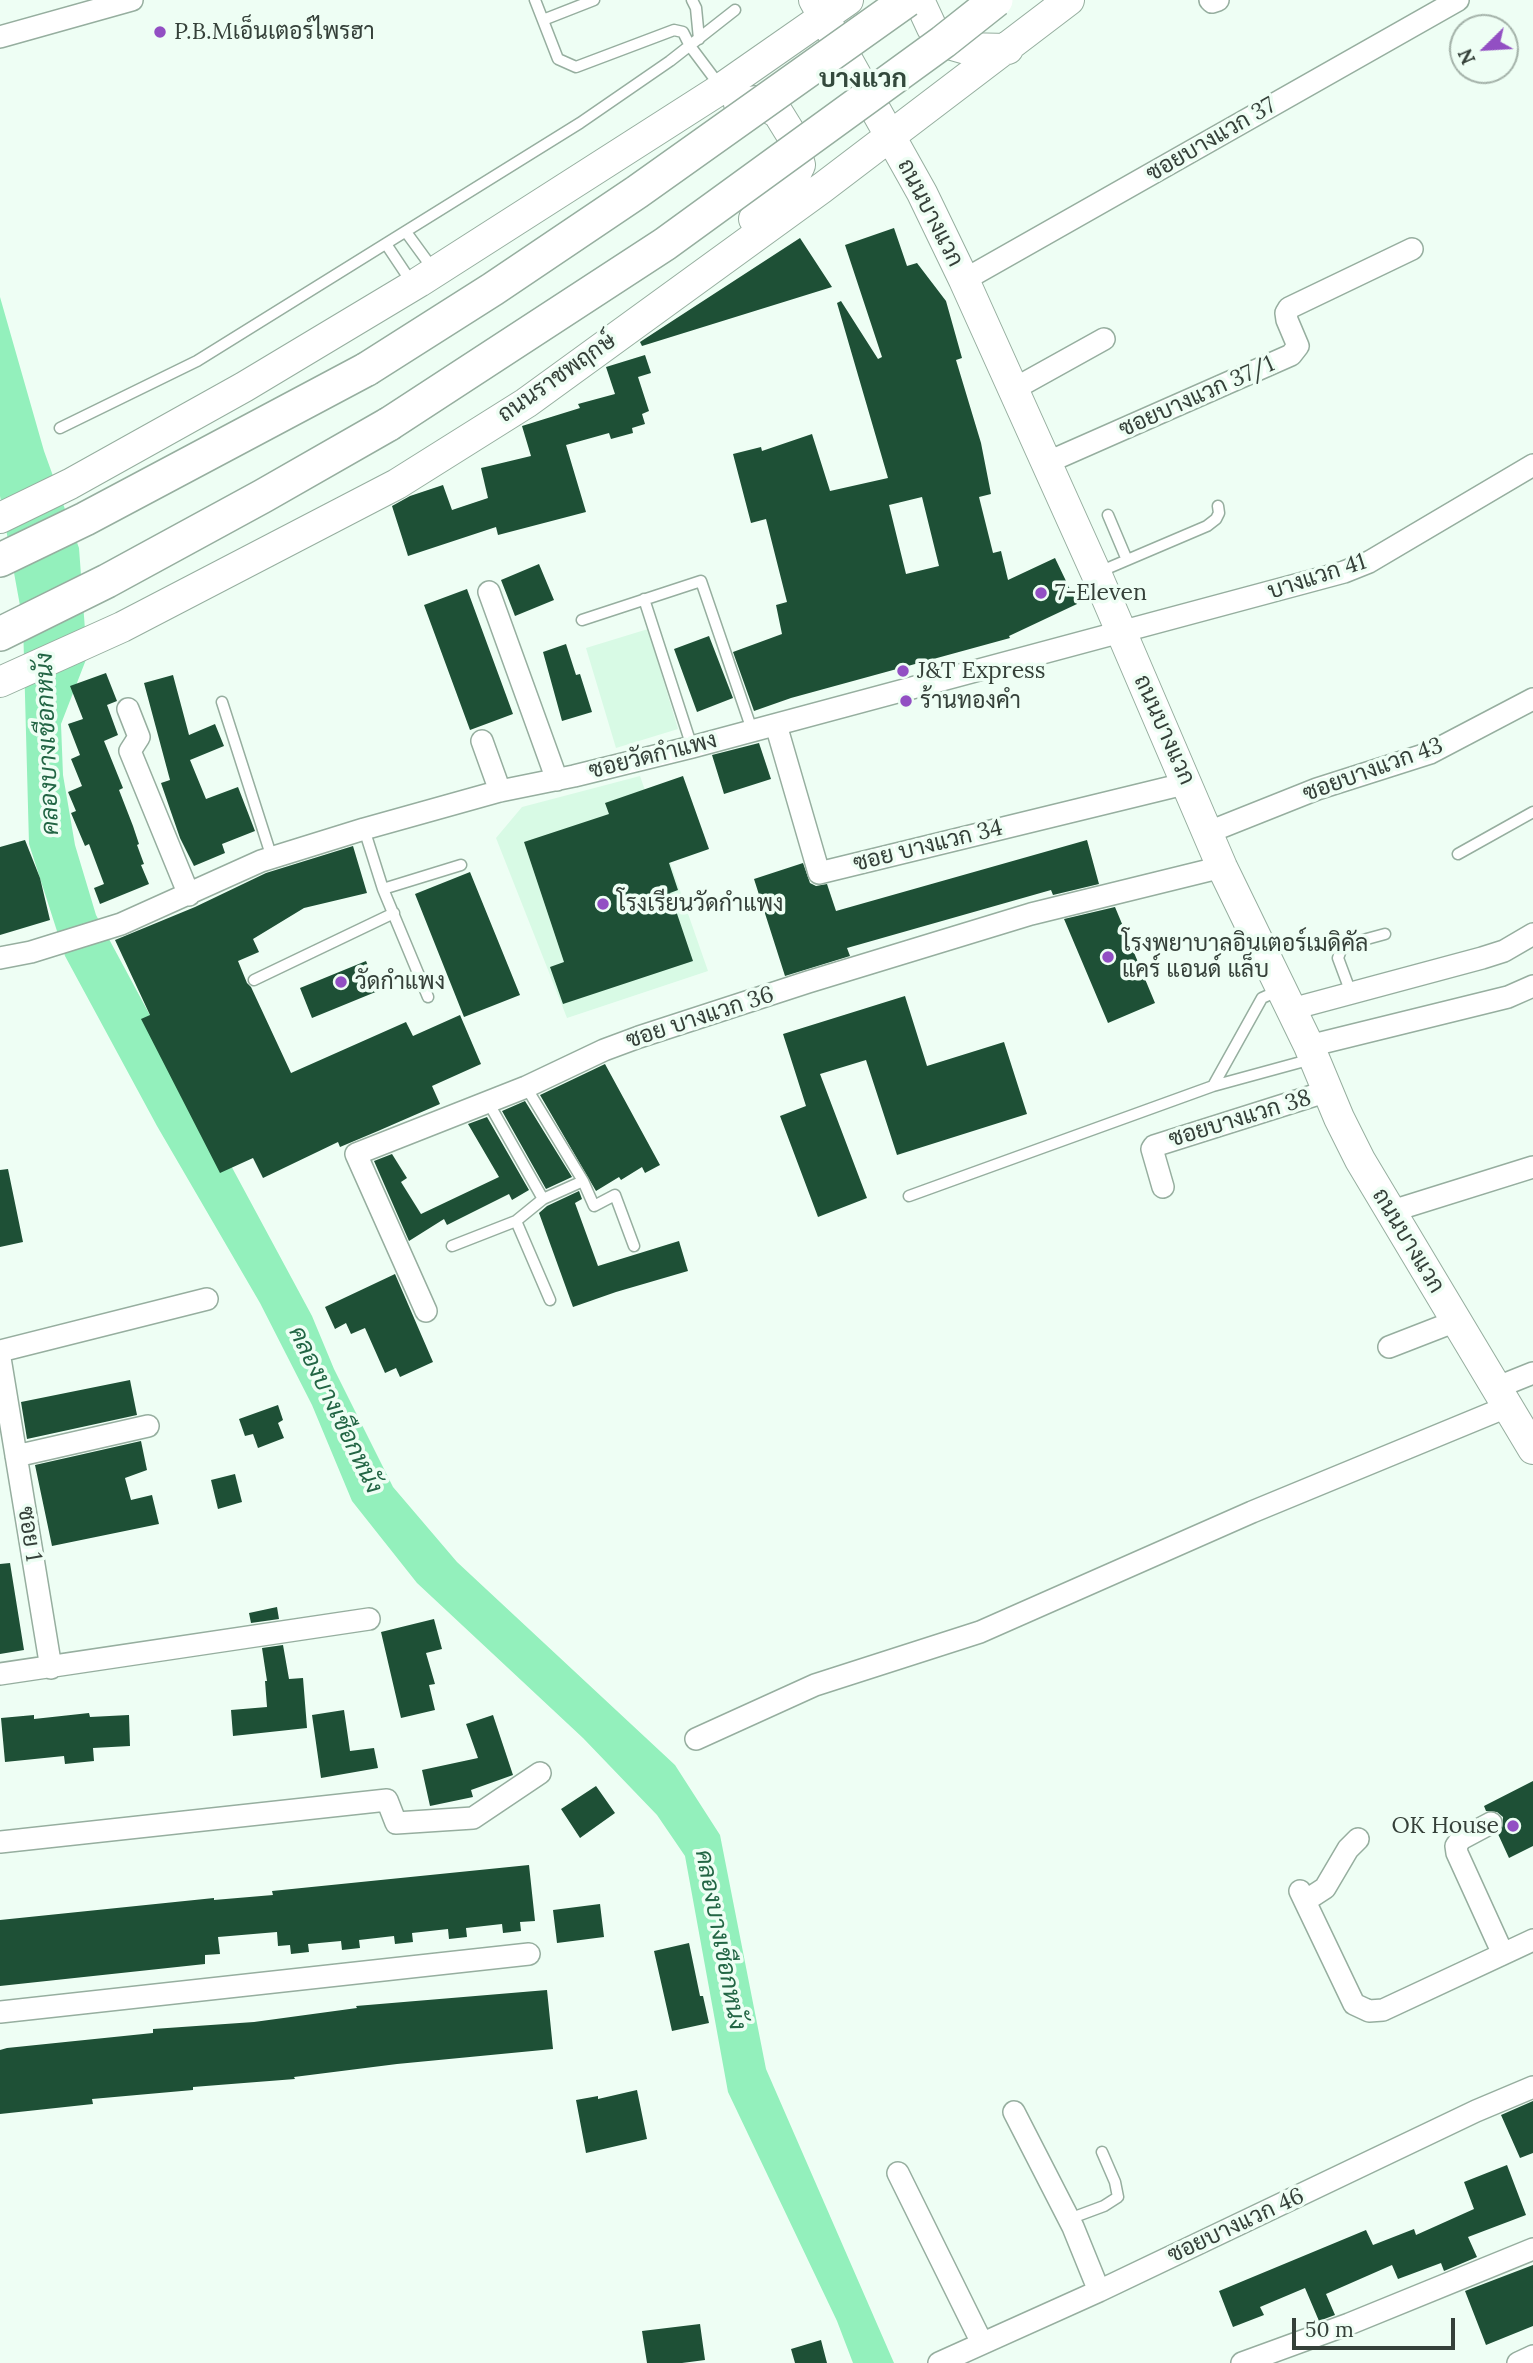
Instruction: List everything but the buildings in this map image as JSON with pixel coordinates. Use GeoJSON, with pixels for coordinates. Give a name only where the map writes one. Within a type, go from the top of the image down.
{"type":"FeatureCollection","features":[{"type":"Feature","properties":{"kind":"main road"},"geometry":{"type":"LineString","coordinates":[[0,518],[70,484],[244,387],[424,279],[722,88],[819,9],[848,0]]}},
{"type":"Feature","properties":{"kind":"main road"},"geometry":{"type":"LineString","coordinates":[[0,560],[85,519],[367,369],[493,289],[637,192],[907,0]]}},
{"type":"Feature","properties":{"kind":"main road"},"geometry":{"type":"LineString","coordinates":[[919,0],[932,28],[949,44],[962,48],[1008,49]]}},
{"type":"Feature","properties":{"kind":"main road"},"geometry":{"type":"LineString","coordinates":[[0,634],[107,581],[388,424],[665,244],[932,50],[996,0]]}},
{"type":"Feature","properties":{"kind":"main road","name":"ถนนราชพฤกษ์"},"geometry":{"type":"LineString","coordinates":[[0,682],[122,627],[324,527],[526,403],[822,188],[1069,0]]}},
{"type":"Feature","properties":{"kind":"main road","name":"ถนนบางแวก"},"geometry":{"type":"LineString","coordinates":[[819,9],[891,135],[964,280],[1122,632],[1222,867],[1312,1052],[1360,1160],[1533,1449]]}},
{"type":"Feature","properties":{"kind":"main road"},"geometry":{"type":"LineString","coordinates":[[625,150],[727,106],[756,102],[778,113],[785,123],[800,165],[797,172],[703,272]]}},
{"type":"Feature","properties":{"kind":"street"},"geometry":{"type":"LineString","coordinates":[[0,37],[131,0]]}},
{"type":"Feature","properties":{"kind":"street"},"geometry":{"type":"LineString","coordinates":[[1210,0],[1218,0]]}},
{"type":"Feature","properties":{"kind":"street","name":"ซอยบางแวก 37"},"geometry":{"type":"LineString","coordinates":[[964,280],[1458,0]]}},
{"type":"Feature","properties":{"kind":"street","name":"ซอยบางแวก 37/1"},"geometry":{"type":"LineString","coordinates":[[1046,463],[1291,355],[1298,346],[1287,320],[1286,313],[1289,308],[1412,250]]}},
{"type":"Feature","properties":{"kind":"street"},"geometry":{"type":"LineString","coordinates":[[1014,389],[1104,339]]}},
{"type":"Feature","properties":{"kind":"street","name":"บางแวก 41"},"geometry":{"type":"LineString","coordinates":[[1122,632],[1344,572],[1369,562],[1533,465]]}},
{"type":"Feature","properties":{"kind":"street"},"geometry":{"type":"LineString","coordinates":[[489,592],[557,780]]}},
{"type":"Feature","properties":{"kind":"street","name":"ซอยวัดกำแพง"},"geometry":{"type":"LineString","coordinates":[[0,958],[31,952],[121,924],[272,858],[364,829],[500,791],[692,747],[1122,632]]}},
{"type":"Feature","properties":{"kind":"street","name":"ซอยบางแวก 43"},"geometry":{"type":"LineString","coordinates":[[1209,832],[1317,789],[1430,753],[1533,699]]}},
{"type":"Feature","properties":{"kind":"street"},"geometry":{"type":"LineString","coordinates":[[128,709],[139,737],[130,751],[189,895]]}},
{"type":"Feature","properties":{"kind":"street","name":"ซอย บางแวก 34"},"geometry":{"type":"LineString","coordinates":[[776,725],[819,873],[1188,783]]}},
{"type":"Feature","properties":{"kind":"street"},"geometry":{"type":"LineString","coordinates":[[482,741],[500,791]]}},
{"type":"Feature","properties":{"kind":"street","name":"ซอย บางแวก 36"},"geometry":{"type":"LineString","coordinates":[[426,1311],[356,1154],[526,1087],[604,1050],[808,982],[1031,914],[1222,867]]}},
{"type":"Feature","properties":{"kind":"street"},"geometry":{"type":"LineString","coordinates":[[1287,999],[1350,993],[1493,955],[1533,934]]}},
{"type":"Feature","properties":{"kind":"street"},"geometry":{"type":"LineString","coordinates":[[1312,1052],[1508,997],[1533,986]]}},
{"type":"Feature","properties":{"kind":"street","name":"ซอยบางแวก 38"},"geometry":{"type":"LineString","coordinates":[[1163,1187],[1152,1149],[1154,1146],[1328,1091]]}},
{"type":"Feature","properties":{"kind":"street"},"geometry":{"type":"LineString","coordinates":[[1389,1212],[1533,1167]]}},
{"type":"Feature","properties":{"kind":"street"},"geometry":{"type":"LineString","coordinates":[[0,1351],[207,1299]]}},
{"type":"Feature","properties":{"kind":"street"},"geometry":{"type":"LineString","coordinates":[[1389,1347],[1456,1321]]}},
{"type":"Feature","properties":{"kind":"street","name":"ซอย 1"},"geometry":{"type":"LineString","coordinates":[[0,1358],[51,1668]]}},
{"type":"Feature","properties":{"kind":"street"},"geometry":{"type":"LineString","coordinates":[[696,1739],[815,1685],[980,1632],[1503,1397],[1533,1373]]}},
{"type":"Feature","properties":{"kind":"street"},"geometry":{"type":"LineString","coordinates":[[16,1456],[148,1426]]}},
{"type":"Feature","properties":{"kind":"street"},"geometry":{"type":"LineString","coordinates":[[0,1674],[369,1619]]}},
{"type":"Feature","properties":{"kind":"street"},"geometry":{"type":"LineString","coordinates":[[0,1842],[387,1800],[396,1823],[473,1818],[540,1773]]}},
{"type":"Feature","properties":{"kind":"street"},"geometry":{"type":"LineString","coordinates":[[1491,1823],[1461,1839],[1457,1853],[1503,1954]]}},
{"type":"Feature","properties":{"kind":"street"},"geometry":{"type":"LineString","coordinates":[[1358,1839],[1348,1849],[1325,1888],[1302,1896],[1354,2004],[1369,2011],[1383,2010],[1533,1940]]}},
{"type":"Feature","properties":{"kind":"street"},"geometry":{"type":"LineString","coordinates":[[0,2012],[529,1954]]}},
{"type":"Feature","properties":{"kind":"street","name":"ซอยบางแวก 46"},"geometry":{"type":"LineString","coordinates":[[939,2363],[1099,2291],[1476,2111],[1533,2087]]}},
{"type":"Feature","properties":{"kind":"street"},"geometry":{"type":"LineString","coordinates":[[1014,2112],[1069,2220],[1099,2291]]}},
{"type":"Feature","properties":{"kind":"street"},"geometry":{"type":"LineString","coordinates":[[898,2173],[982,2343]]}},
{"type":"Feature","properties":{"kind":"street"},"geometry":{"type":"LineString","coordinates":[[1242,2363],[1349,2324],[1533,2249]]}},
{"type":"Feature","properties":{"kind":"street"},"geometry":{"type":"LineString","coordinates":[[1518,2363],[1533,2356]]}},
{"type":"Feature","properties":{"kind":"lane"},"geometry":{"type":"LineString","coordinates":[[535,0],[558,59],[576,67],[674,30],[683,32],[695,43],[722,88]]}},
{"type":"Feature","properties":{"kind":"lane"},"geometry":{"type":"LineString","coordinates":[[543,20],[594,0]]}},
{"type":"Feature","properties":{"kind":"lane"},"geometry":{"type":"LineString","coordinates":[[692,0],[696,8],[695,43]]}},
{"type":"Feature","properties":{"kind":"lane"},"geometry":{"type":"LineString","coordinates":[[60,428],[197,361],[386,244],[580,123],[695,43],[735,9]]}},
{"type":"Feature","properties":{"kind":"lane"},"geometry":{"type":"LineString","coordinates":[[405,232],[424,279]]}},
{"type":"Feature","properties":{"kind":"lane"},"geometry":{"type":"LineString","coordinates":[[386,244],[424,279]]}},
{"type":"Feature","properties":{"kind":"lane"},"geometry":{"type":"LineString","coordinates":[[1096,573],[1212,523],[1219,513],[1218,506]]}},
{"type":"Feature","properties":{"kind":"lane"},"geometry":{"type":"LineString","coordinates":[[1108,515],[1128,560]]}},
{"type":"Feature","properties":{"kind":"lane"},"geometry":{"type":"LineString","coordinates":[[582,620],[701,581],[752,730]]}},
{"type":"Feature","properties":{"kind":"lane"},"geometry":{"type":"LineString","coordinates":[[644,599],[692,747]]}},
{"type":"Feature","properties":{"kind":"lane"},"geometry":{"type":"LineString","coordinates":[[222,702],[272,858]]}},
{"type":"Feature","properties":{"kind":"lane"},"geometry":{"type":"LineString","coordinates":[[1458,854],[1533,812]]}},
{"type":"Feature","properties":{"kind":"lane"},"geometry":{"type":"LineString","coordinates":[[364,829],[383,889],[428,997]]}},
{"type":"Feature","properties":{"kind":"lane"},"geometry":{"type":"LineString","coordinates":[[383,889],[461,865]]}},
{"type":"Feature","properties":{"kind":"lane"},"geometry":{"type":"LineString","coordinates":[[254,980],[394,913]]}},
{"type":"Feature","properties":{"kind":"lane"},"geometry":{"type":"LineString","coordinates":[[1350,993],[1338,958],[1341,950],[1352,943],[1385,934]]}},
{"type":"Feature","properties":{"kind":"lane"},"geometry":{"type":"LineString","coordinates":[[1213,1086],[1262,998],[1287,999]]}},
{"type":"Feature","properties":{"kind":"lane"},"geometry":{"type":"LineString","coordinates":[[909,1196],[1312,1052]]}},
{"type":"Feature","properties":{"kind":"lane"},"geometry":{"type":"LineString","coordinates":[[526,1087],[583,1181],[594,1206],[615,1195],[634,1246]]}},
{"type":"Feature","properties":{"kind":"lane"},"geometry":{"type":"LineString","coordinates":[[488,1102],[543,1199]]}},
{"type":"Feature","properties":{"kind":"lane"},"geometry":{"type":"LineString","coordinates":[[452,1246],[516,1221],[543,1199],[583,1181]]}},
{"type":"Feature","properties":{"kind":"lane"},"geometry":{"type":"LineString","coordinates":[[516,1221],[550,1300]]}},
{"type":"Feature","properties":{"kind":"lane"},"geometry":{"type":"LineString","coordinates":[[1069,2220],[1104,2206],[1118,2197],[1115,2182],[1102,2152]]}},
{"type":"Feature","properties":{"kind":"shaded area"},"geometry":{"type":"Polygon","coordinates":[[[648,629],[678,729],[616,748],[586,648],[648,629]]]}},
{"type":"Feature","properties":{"kind":"shaded area","name":"โรงเรียนวัดกำแพง"},"geometry":{"type":"Polygon","coordinates":[[[640,776],[708,971],[567,1018],[496,838],[522,807],[640,776]]]}},
{"type":"Feature","properties":{"kind":"water","name":"คลองบางเชือกหนัง"},"geometry":{"type":"Polygon","coordinates":[[[0,297],[44,451],[79,548],[87,657],[61,724],[63,775],[75,845],[96,915],[312,1316],[334,1369],[393,1487],[457,1562],[675,1765],[720,1835],[766,2069],[894,2363],[853,2363],[837,2321],[728,2092],[685,1856],[657,1815],[583,1738],[417,1583],[352,1501],[312,1405],[260,1303],[157,1126],[65,956],[29,844],[23,622],[0,496],[0,297]]]}},
{"type":"Feature","properties":{"kind":"place","name":"P.B.Mเอ็นเตอร์ไพรฮา"},"geometry":{"type":"Point","coordinates":[160,32]}},
{"type":"Feature","properties":{"kind":"place","name":"7-Eleven"},"geometry":{"type":"Point","coordinates":[1041,593]}},
{"type":"Feature","properties":{"kind":"place","name":"J&T Express"},"geometry":{"type":"Point","coordinates":[903,671]}},
{"type":"Feature","properties":{"kind":"place","name":"ร้านทองคำ"},"geometry":{"type":"Point","coordinates":[906,701]}},
{"type":"Feature","properties":{"kind":"place","name":"โรงเรียนวัดกำแพง"},"geometry":{"type":"Point","coordinates":[603,904]}},
{"type":"Feature","properties":{"kind":"place","name":"โรงพยาบาลอินเตอร์เมดิคัล แคร์ แอนด์ แล็บ"},"geometry":{"type":"Point","coordinates":[1108,957]}},
{"type":"Feature","properties":{"kind":"place","name":"วัดกำแพง"},"geometry":{"type":"Point","coordinates":[341,982]}},
{"type":"Feature","properties":{"kind":"place","name":"OK House"},"geometry":{"type":"Point","coordinates":[1513,1826]}},
{"type":"Feature","properties":{"kind":"district","name":"บางแวก"},"geometry":{"type":"Point","coordinates":[863,80]}}]}
